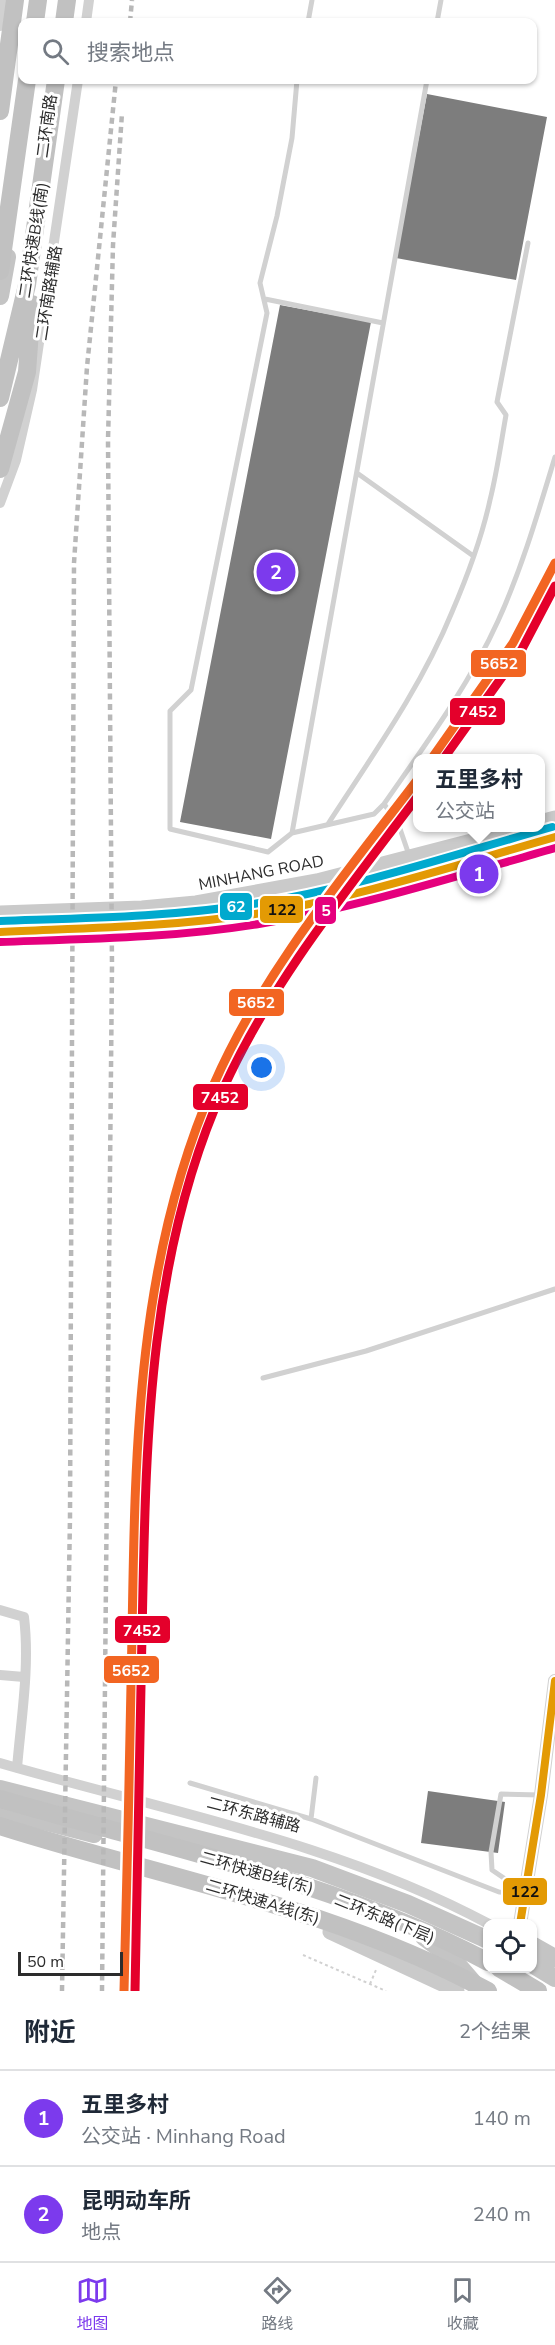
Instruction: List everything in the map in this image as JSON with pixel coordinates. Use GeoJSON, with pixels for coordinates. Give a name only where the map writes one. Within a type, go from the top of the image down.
{"type":"FeatureCollection","features":[{"type":"Feature","properties":{"kind":"highway"},"geometry":{"type":"LineString","coordinates":[[0,111],[15,0]]}},
{"type":"Feature","properties":{"kind":"highway"},"geometry":{"type":"LineString","coordinates":[[35,18],[38,0]]}},
{"type":"Feature","properties":{"kind":"highway"},"geometry":{"type":"LineString","coordinates":[[63,18],[65,0]]}},
{"type":"Feature","properties":{"kind":"highway"},"geometry":{"type":"LineString","coordinates":[[0,271],[26,84]]}},
{"type":"Feature","properties":{"kind":"highway","name":"二环快速B线(南)"},"geometry":{"type":"LineString","coordinates":[[0,398],[27,285],[53,84]]}},
{"type":"Feature","properties":{"kind":"highway"},"geometry":{"type":"LineString","coordinates":[[0,469],[18,412],[29,362],[38,188]]}},
{"type":"Feature","properties":{"kind":"highway","name":"二环快速B线(东)"},"geometry":{"type":"LineString","coordinates":[[0,1800],[317,1889],[412,1925],[483,1960]]}},
{"type":"Feature","properties":{"kind":"highway"},"geometry":{"type":"LineString","coordinates":[[0,1826],[30,1835]]}},
{"type":"Feature","properties":{"kind":"highway"},"geometry":{"type":"LineString","coordinates":[[0,1831],[30,1835]]}},
{"type":"Feature","properties":{"kind":"highway","name":"二环快速A线(东)"},"geometry":{"type":"LineString","coordinates":[[30,1835],[315,1916],[411,1953],[488,1991]]}},
{"type":"Feature","properties":{"kind":"highway"},"geometry":{"type":"LineString","coordinates":[[507,1973],[538,1991]]}},
{"type":"Feature","properties":{"kind":"main road"},"geometry":{"type":"LineString","coordinates":[[40,18],[42,0]]}},
{"type":"Feature","properties":{"kind":"main road","name":"二环南路"},"geometry":{"type":"LineString","coordinates":[[0,296],[31,84]]}},
{"type":"Feature","properties":{"kind":"main road","name":"二环南路"},"geometry":{"type":"LineString","coordinates":[[0,385],[21,294],[53,84]]}},
{"type":"Feature","properties":{"kind":"main road","name":"MINHANG ROAD"},"geometry":{"type":"LineString","coordinates":[[0,914],[142,908],[196,903],[318,881],[506,832]]}},
{"type":"Feature","properties":{"kind":"main road"},"geometry":{"type":"LineString","coordinates":[[0,932],[143,927],[255,914],[323,901],[555,837]]}},
{"type":"Feature","properties":{"kind":"main road","name":"二环东路(下层)"},"geometry":{"type":"LineString","coordinates":[[0,1789],[293,1862],[408,1905],[483,1938]]}},
{"type":"Feature","properties":{"kind":"main road","name":"二环东路(下层)"},"geometry":{"type":"LineString","coordinates":[[0,1810],[278,1880],[371,1911],[483,1961]]}},
{"type":"Feature","properties":{"kind":"main road"},"geometry":{"type":"LineString","coordinates":[[0,1831],[285,1915],[371,1949],[457,1991]]}},
{"type":"Feature","properties":{"kind":"main road"},"geometry":{"type":"LineString","coordinates":[[408,1905],[483,1924]]}},
{"type":"Feature","properties":{"kind":"main road"},"geometry":{"type":"LineString","coordinates":[[371,1911],[415,1931],[439,1946],[480,1991]]}},
{"type":"Feature","properties":{"kind":"main road"},"geometry":{"type":"LineString","coordinates":[[537,1948],[555,1958]]}},
{"type":"Feature","properties":{"kind":"main road"},"geometry":{"type":"LineString","coordinates":[[537,1967],[555,1978]]}},
{"type":"Feature","properties":{"kind":"street"},"geometry":{"type":"LineString","coordinates":[[0,26],[3,0]]}},
{"type":"Feature","properties":{"kind":"street"},"geometry":{"type":"LineString","coordinates":[[87,18],[89,0]]}},
{"type":"Feature","properties":{"kind":"street","name":"二环南路辅路"},"geometry":{"type":"LineString","coordinates":[[0,503],[16,460],[32,390],[77,84]]}},
{"type":"Feature","properties":{"kind":"street"},"geometry":{"type":"LineString","coordinates":[[0,1610],[24,1617],[24,1677],[16,1768]]}},
{"type":"Feature","properties":{"kind":"street"},"geometry":{"type":"LineString","coordinates":[[0,1676],[24,1677]]}},
{"type":"Feature","properties":{"kind":"street"},"geometry":{"type":"LineString","coordinates":[[521,1919],[541,1795],[550,1769],[555,1681]]}},
{"type":"Feature","properties":{"kind":"street","name":"二环东路辅路"},"geometry":{"type":"LineString","coordinates":[[0,1763],[327,1853],[402,1882],[483,1922]]}},
{"type":"Feature","properties":{"kind":"lane"},"geometry":{"type":"LineString","coordinates":[[309,18],[312,0]]}},
{"type":"Feature","properties":{"kind":"lane"},"geometry":{"type":"LineString","coordinates":[[438,18],[441,0]]}},
{"type":"Feature","properties":{"kind":"lane"},"geometry":{"type":"LineString","coordinates":[[297,84],[290,149],[277,216],[260,283],[267,313],[191,690],[170,711],[170,829],[268,852],[292,833],[374,814],[384,804],[413,762]]}},
{"type":"Feature","properties":{"kind":"lane"},"geometry":{"type":"LineString","coordinates":[[292,833],[426,84]]}},
{"type":"Feature","properties":{"kind":"lane"},"geometry":{"type":"LineString","coordinates":[[328,825],[387,734],[427,662],[452,613],[472,555],[490,502],[506,415],[497,402],[528,243]]}},
{"type":"Feature","properties":{"kind":"lane"},"geometry":{"type":"LineString","coordinates":[[265,299],[383,323]]}},
{"type":"Feature","properties":{"kind":"lane"},"geometry":{"type":"LineString","coordinates":[[419,754],[452,706],[497,623],[526,554],[555,457]]}},
{"type":"Feature","properties":{"kind":"lane"},"geometry":{"type":"LineString","coordinates":[[357,473],[472,555]]}},
{"type":"Feature","properties":{"kind":"lane"},"geometry":{"type":"LineString","coordinates":[[384,804],[398,823],[409,856]]}},
{"type":"Feature","properties":{"kind":"lane"},"geometry":{"type":"LineString","coordinates":[[263,1378],[366,1351],[555,1289]]}},
{"type":"Feature","properties":{"kind":"lane"},"geometry":{"type":"LineString","coordinates":[[311,1819],[315,1778]]}},
{"type":"Feature","properties":{"kind":"lane"},"geometry":{"type":"LineString","coordinates":[[190,1783],[311,1819],[499,1892],[526,1893]]}},
{"type":"Feature","properties":{"kind":"lane"},"geometry":{"type":"LineString","coordinates":[[526,1893],[492,1870],[491,1852],[501,1794],[541,1795]]}},
{"type":"Feature","properties":{"kind":"path"},"geometry":{"type":"LineString","coordinates":[[303,1955],[386,1991]]}},
{"type":"Feature","properties":{"kind":"building"},"geometry":{"type":"Polygon","coordinates":[[[427,94],[547,117],[516,280],[396,258],[427,94]]]}},
{"type":"Feature","properties":{"kind":"building"},"geometry":{"type":"Polygon","coordinates":[[[280,305],[371,322],[271,839],[180,822],[280,305]]]}},
{"type":"Feature","properties":{"kind":"building"},"geometry":{"type":"Polygon","coordinates":[[[428,1791],[505,1802],[498,1853],[421,1843],[428,1791]]]}},
{"type":"Feature","properties":{"kind":"railway"},"geometry":{"type":"LineString","coordinates":[[130,18],[132,0]]}},
{"type":"Feature","properties":{"kind":"railway"},"geometry":{"type":"LineString","coordinates":[[62,1991],[70,1517],[74,563],[87,367],[116,84]]}},
{"type":"Feature","properties":{"kind":"railway"},"geometry":{"type":"LineString","coordinates":[[102,1991],[112,966],[108,440],[113,245],[122,113]]}},
{"type":"Feature","properties":{"kind":"transit line","name":"5652"},"geometry":{"type":"LineString","coordinates":[[435,754],[513,643],[555,563]]}},
{"type":"Feature","properties":{"kind":"transit line","name":"7452"},"geometry":{"type":"LineString","coordinates":[[447,754],[522,649],[555,586]]}},
{"type":"Feature","properties":{"kind":"transit line","name":"5652"},"geometry":{"type":"LineString","coordinates":[[124,1991],[133,1565],[139,1425],[145,1355],[155,1286],[169,1218],[188,1150],[214,1084],[256,1003],[307,926],[413,786]]}},
{"type":"Feature","properties":{"kind":"transit line","name":"7452"},"geometry":{"type":"LineString","coordinates":[[135,1991],[143,1565],[149,1426],[155,1356],[165,1287],[179,1219],[198,1152],[224,1087],[265,1009],[313,936],[413,803]]}},
{"type":"Feature","properties":{"kind":"transit line","name":"62"},"geometry":{"type":"LineString","coordinates":[[545,829],[552,827]]}},
{"type":"Feature","properties":{"kind":"transit line","name":"62"},"geometry":{"type":"LineString","coordinates":[[0,921],[159,914],[253,904],[366,880],[535,832]]}},
{"type":"Feature","properties":{"kind":"transit line","name":"122"},"geometry":{"type":"LineString","coordinates":[[0,932],[160,924],[255,914],[369,890],[555,837]]}},
{"type":"Feature","properties":{"kind":"transit line","name":"5"},"geometry":{"type":"LineString","coordinates":[[0,942],[163,935],[259,924],[371,900],[555,848]]}},
{"type":"Feature","properties":{"kind":"transit line","name":"122"},"geometry":{"type":"LineString","coordinates":[[521,1919],[541,1795],[555,1681]]}},
{"type":"Feature","properties":{"kind":"place","name":"昆明动车所"},"geometry":{"type":"Point","coordinates":[276,572]}},
{"type":"Feature","properties":{"kind":"place","name":"五里多村"},"geometry":{"type":"Point","coordinates":[479,874]}}]}
